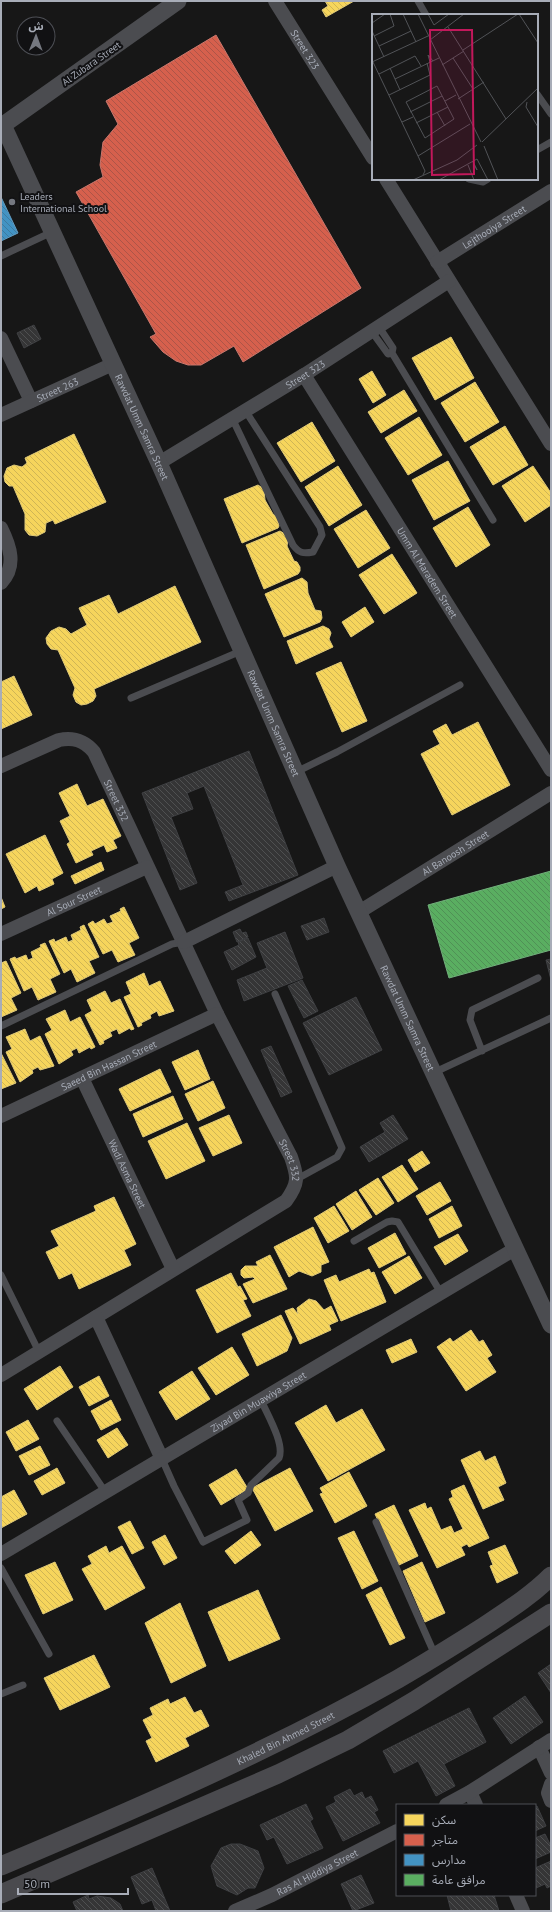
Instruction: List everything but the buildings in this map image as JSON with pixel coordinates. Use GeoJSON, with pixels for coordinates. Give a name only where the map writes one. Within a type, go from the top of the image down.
{"type":"FeatureCollection","features":[{"type":"Feature","properties":{"kind":"main road","name":"Khaled Bin Ahmed Street"},"geometry":{"type":"LineString","coordinates":[[1,1866],[226,1767],[333,1715],[436,1657],[502,1614],[540,1587],[551,1576]]}},
{"type":"Feature","properties":{"kind":"main road"},"geometry":{"type":"LineString","coordinates":[[1,1894],[278,1774],[348,1740],[414,1702],[551,1613]]}},
{"type":"Feature","properties":{"kind":"street","name":"Al Zubara Street"},"geometry":{"type":"LineString","coordinates":[[2,122],[178,1]]}},
{"type":"Feature","properties":{"kind":"street","name":"Street 323"},"geometry":{"type":"LineString","coordinates":[[275,1],[372,156]]}},
{"type":"Feature","properties":{"kind":"street","name":"Rawdat Umm Samra Street"},"geometry":{"type":"LineString","coordinates":[[2,122],[159,463],[338,866],[514,1249],[551,1325]]}},
{"type":"Feature","properties":{"kind":"street"},"geometry":{"type":"LineString","coordinates":[[387,180],[551,444]]}},
{"type":"Feature","properties":{"kind":"street","name":"Lejthooiya Street"},"geometry":{"type":"LineString","coordinates":[[437,262],[551,191]]}},
{"type":"Feature","properties":{"kind":"street","name":"Street 323"},"geometry":{"type":"LineString","coordinates":[[159,463],[304,375],[449,281]]}},
{"type":"Feature","properties":{"kind":"street"},"geometry":{"type":"LineString","coordinates":[[1,338],[31,401]]}},
{"type":"Feature","properties":{"kind":"street","name":"Street 263"},"geometry":{"type":"LineString","coordinates":[[1,415],[113,364]]}},
{"type":"Feature","properties":{"kind":"street","name":"Umm Al Maradem Street"},"geometry":{"type":"LineString","coordinates":[[304,375],[551,770]]}},
{"type":"Feature","properties":{"kind":"street"},"geometry":{"type":"LineString","coordinates":[[1,528],[10,547],[11,560],[9,570],[1,583]]}},
{"type":"Feature","properties":{"kind":"street","name":"Street 332"},"geometry":{"type":"LineString","coordinates":[[1,766],[58,740],[68,738],[80,740],[89,746],[94,752],[217,1014],[291,1157],[297,1179],[294,1190],[286,1201],[1,1375]]}},
{"type":"Feature","properties":{"kind":"street","name":"Al Banoosh Street"},"geometry":{"type":"LineString","coordinates":[[359,912],[551,793]]}},
{"type":"Feature","properties":{"kind":"street"},"geometry":{"type":"LineString","coordinates":[[184,942],[338,866]]}},
{"type":"Feature","properties":{"kind":"street","name":"Al Sour Street"},"geometry":{"type":"LineString","coordinates":[[1,934],[147,867]]}},
{"type":"Feature","properties":{"kind":"street","name":"Saeed Bin Hassan Street"},"geometry":{"type":"LineString","coordinates":[[1,1116],[217,1014]]}},
{"type":"Feature","properties":{"kind":"street","name":"Wadi Asma Street"},"geometry":{"type":"LineString","coordinates":[[82,1078],[174,1269]]}},
{"type":"Feature","properties":{"kind":"street","name":"Ziyad Bin Muawiya Street"},"geometry":{"type":"LineString","coordinates":[[1,1554],[106,1493],[514,1249]]}},
{"type":"Feature","properties":{"kind":"street"},"geometry":{"type":"LineString","coordinates":[[96,1317],[162,1459]]}},
{"type":"Feature","properties":{"kind":"street"},"geometry":{"type":"LineString","coordinates":[[450,1804],[473,1799],[551,1740]]}},
{"type":"Feature","properties":{"kind":"street"},"geometry":{"type":"LineString","coordinates":[[539,1748],[551,1773]]}},
{"type":"Feature","properties":{"kind":"street"},"geometry":{"type":"LineString","coordinates":[[551,1784],[548,1793],[551,1801]]}},
{"type":"Feature","properties":{"kind":"street","name":"Ras Al Hiddiya Street"},"geometry":{"type":"LineString","coordinates":[[235,1911],[272,1895],[396,1832]]}},
{"type":"Feature","properties":{"kind":"street"},"geometry":{"type":"LineString","coordinates":[[516,1896],[523,1911]]}},
{"type":"Feature","properties":{"kind":"lane"},"geometry":{"type":"LineString","coordinates":[[418,1],[425,14]]}},
{"type":"Feature","properties":{"kind":"lane"},"geometry":{"type":"LineString","coordinates":[[538,95],[551,114]]}},
{"type":"Feature","properties":{"kind":"lane"},"geometry":{"type":"LineString","coordinates":[[538,149],[551,142]]}},
{"type":"Feature","properties":{"kind":"lane"},"geometry":{"type":"LineString","coordinates":[[474,180],[483,182],[486,180]]}},
{"type":"Feature","properties":{"kind":"lane"},"geometry":{"type":"LineString","coordinates":[[1,256],[52,232]]}},
{"type":"Feature","properties":{"kind":"lane"},"geometry":{"type":"LineString","coordinates":[[376,329],[393,348],[392,353],[493,520]]}},
{"type":"Feature","properties":{"kind":"lane"},"geometry":{"type":"LineString","coordinates":[[232,418],[293,544],[298,552],[304,554],[313,552],[322,535],[320,527],[245,410]]}},
{"type":"Feature","properties":{"kind":"lane"},"geometry":{"type":"LineString","coordinates":[[131,698],[242,650]]}},
{"type":"Feature","properties":{"kind":"lane"},"geometry":{"type":"LineString","coordinates":[[296,772],[337,752],[460,686]]}},
{"type":"Feature","properties":{"kind":"lane"},"geometry":{"type":"LineString","coordinates":[[1,1026],[172,944],[184,942]]}},
{"type":"Feature","properties":{"kind":"lane"},"geometry":{"type":"LineString","coordinates":[[482,1051],[470,1020],[472,1010],[538,978]]}},
{"type":"Feature","properties":{"kind":"lane"},"geometry":{"type":"LineString","coordinates":[[275,994],[342,1148],[337,1157],[297,1179]]}},
{"type":"Feature","properties":{"kind":"lane"},"geometry":{"type":"LineString","coordinates":[[433,1073],[551,1018]]}},
{"type":"Feature","properties":{"kind":"lane"},"geometry":{"type":"LineString","coordinates":[[354,1241],[387,1222],[398,1222],[441,1293]]}},
{"type":"Feature","properties":{"kind":"lane"},"geometry":{"type":"LineString","coordinates":[[1,1275],[39,1352]]}},
{"type":"Feature","properties":{"kind":"lane"},"geometry":{"type":"LineString","coordinates":[[162,1459],[203,1542],[247,1520],[238,1500],[248,1493],[251,1485],[279,1458],[281,1453],[273,1426],[261,1400]]}},
{"type":"Feature","properties":{"kind":"lane"},"geometry":{"type":"LineString","coordinates":[[57,1421],[106,1493]]}},
{"type":"Feature","properties":{"kind":"lane"},"geometry":{"type":"LineString","coordinates":[[376,1522],[436,1657]]}},
{"type":"Feature","properties":{"kind":"lane"},"geometry":{"type":"LineString","coordinates":[[1,1568],[49,1654]]}},
{"type":"Feature","properties":{"kind":"lane"},"geometry":{"type":"LineString","coordinates":[[1,1694],[23,1685]]}},
{"type":"Feature","properties":{"kind":"place","name":"Leaders International School"},"geometry":{"type":"Point","coordinates":[12,202]}}]}
